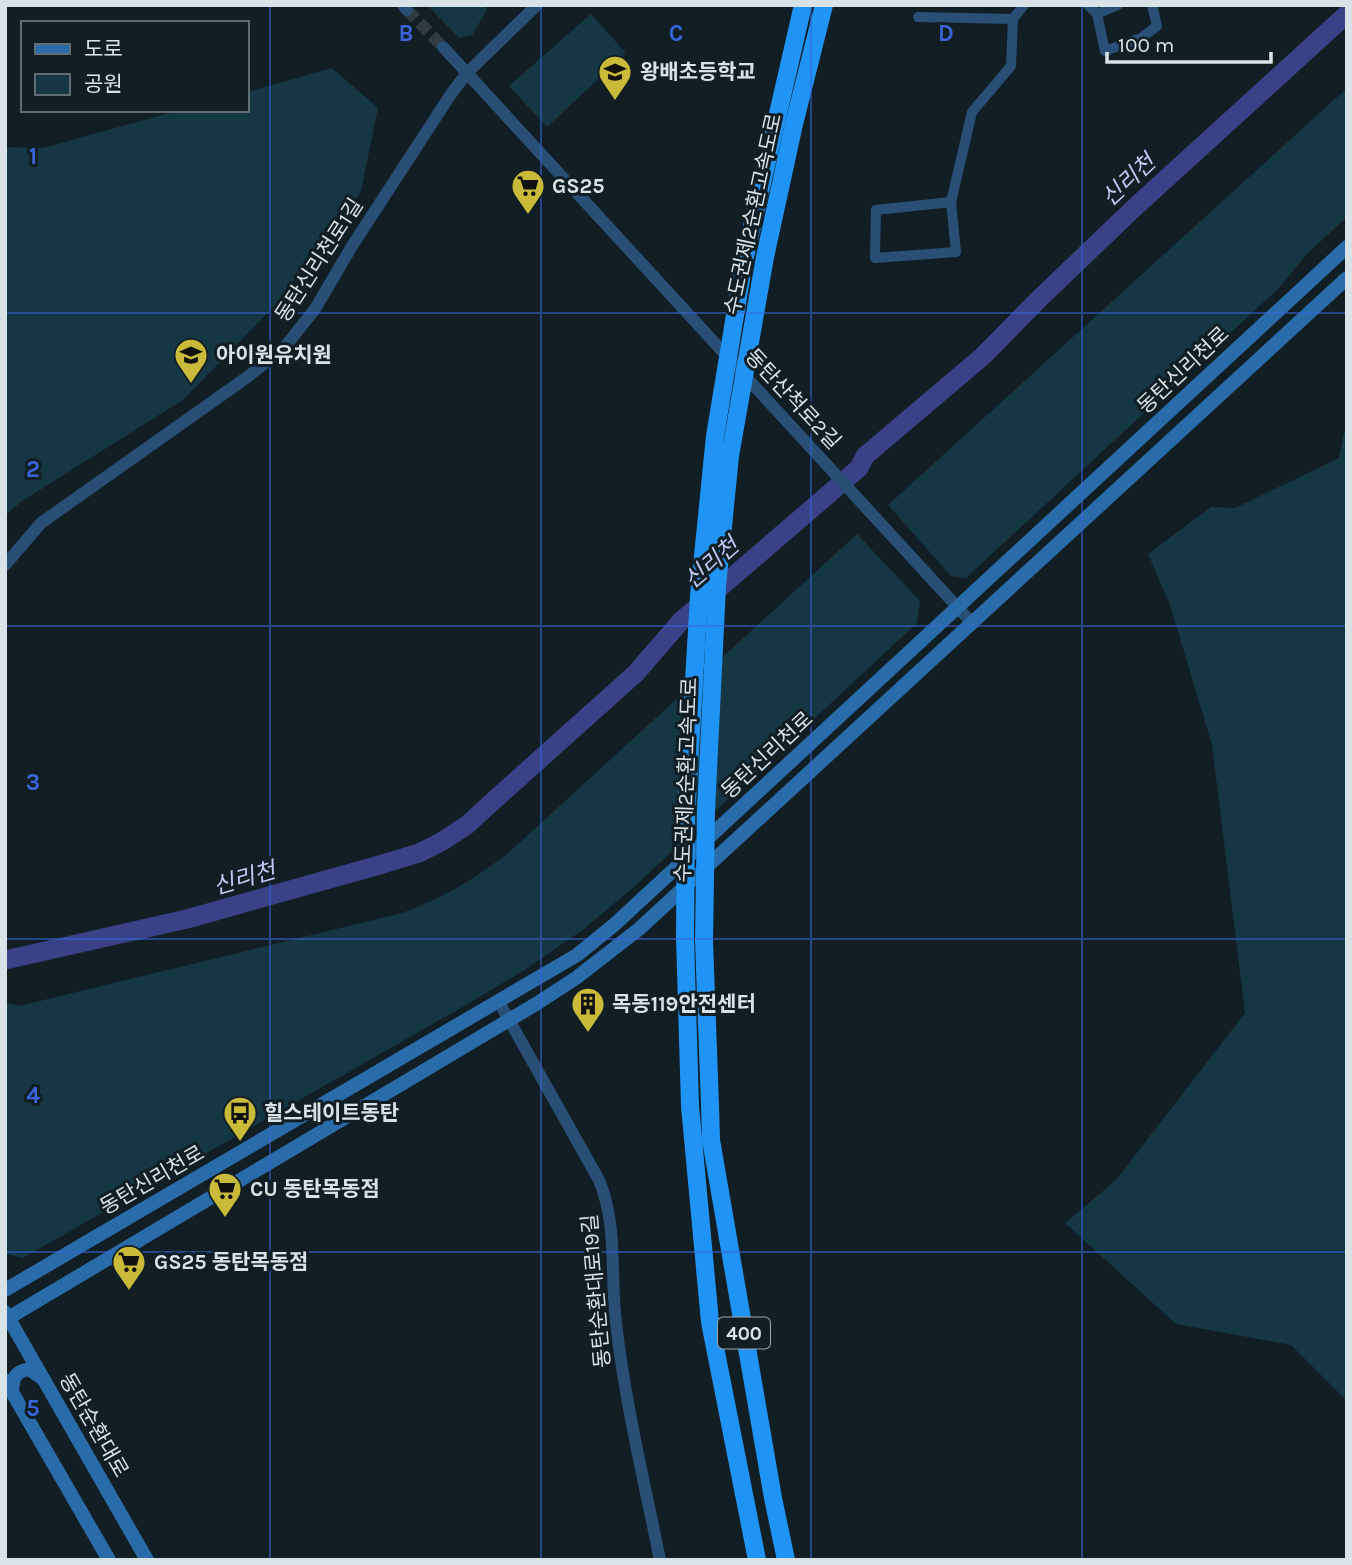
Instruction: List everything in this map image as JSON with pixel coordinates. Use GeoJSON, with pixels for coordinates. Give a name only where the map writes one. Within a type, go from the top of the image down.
{"type":"FeatureCollection","features":[{"type":"Feature","properties":{"kind":"highway","name":"수도권제2순환고속도로"},"geometry":{"type":"LineString","coordinates":[[757,1560],[710,1322],[690,1107],[685,937],[686,816],[699,596],[715,436],[744,261],[803,5]]}},
{"type":"Feature","properties":{"kind":"highway","name":"수도권제2순환고속도로"},"geometry":{"type":"LineString","coordinates":[[786,1560],[711,1140],[704,941],[706,811],[717,586],[737,411],[765,257],[824,5]]}},
{"type":"Feature","properties":{"kind":"main road","name":"동탄신리천로"},"geometry":{"type":"LineString","coordinates":[[5,1290],[577,955],[614,925],[1347,247]]}},
{"type":"Feature","properties":{"kind":"main road","name":"동탄신리천로"},"geometry":{"type":"LineString","coordinates":[[7,1317],[568,984],[639,929],[1347,278]]}},
{"type":"Feature","properties":{"kind":"main road"},"geometry":{"type":"LineString","coordinates":[[1002,566],[1004,578],[1019,579]]}},
{"type":"Feature","properties":{"kind":"main road"},"geometry":{"type":"LineString","coordinates":[[915,646],[927,648],[931,661]]}},
{"type":"Feature","properties":{"kind":"main road"},"geometry":{"type":"LineString","coordinates":[[560,965],[554,973],[554,980],[568,984]]}},
{"type":"Feature","properties":{"kind":"main road"},"geometry":{"type":"LineString","coordinates":[[442,1034],[458,1040],[450,1056]]}},
{"type":"Feature","properties":{"kind":"main road"},"geometry":{"type":"LineString","coordinates":[[68,1254],[64,1270],[70,1275],[80,1275]]}},
{"type":"Feature","properties":{"kind":"main road","name":"동탄순환대로"},"geometry":{"type":"LineString","coordinates":[[7,1317],[147,1560]]}},
{"type":"Feature","properties":{"kind":"main road"},"geometry":{"type":"LineString","coordinates":[[43,1378],[29,1369],[20,1371],[9,1386],[109,1560]]}},
{"type":"Feature","properties":{"kind":"street","name":"동탄신리천로1길"},"geometry":{"type":"LineString","coordinates":[[5,565],[41,523],[246,378],[284,348],[315,309],[430,123],[467,73],[537,5]]}},
{"type":"Feature","properties":{"kind":"street"},"geometry":{"type":"LineString","coordinates":[[951,202],[876,210],[876,258],[956,252],[951,202],[972,111],[1011,66],[1013,19],[1024,5]]}},
{"type":"Feature","properties":{"kind":"street"},"geometry":{"type":"LineString","coordinates":[[1088,5],[1097,14],[1105,51],[1141,38],[1157,26],[1152,5]]}},
{"type":"Feature","properties":{"kind":"street"},"geometry":{"type":"LineString","coordinates":[[1097,14],[1118,5]]}},
{"type":"Feature","properties":{"kind":"street"},"geometry":{"type":"LineString","coordinates":[[918,17],[1013,19]]}},
{"type":"Feature","properties":{"kind":"street","name":"동탄산척로2길"},"geometry":{"type":"LineString","coordinates":[[443,47],[972,623]]}},
{"type":"Feature","properties":{"kind":"street","name":"동탄순환대로19길"},"geometry":{"type":"LineString","coordinates":[[499,1002],[599,1180],[607,1200],[612,1231],[615,1320],[623,1378],[660,1560]]}},
{"type":"Feature","properties":{"kind":"green space"},"geometry":{"type":"Polygon","coordinates":[[[427,5],[485,5],[487,10],[472,35],[459,38],[427,5]]]}},
{"type":"Feature","properties":{"kind":"green space"},"geometry":{"type":"Polygon","coordinates":[[[591,14],[626,53],[547,127],[509,86],[591,14]]]}},
{"type":"Feature","properties":{"kind":"green space"},"geometry":{"type":"Polygon","coordinates":[[[332,68],[378,108],[361,191],[277,303],[183,400],[22,501],[5,516],[5,147],[43,148],[173,112],[248,112],[248,92],[332,68]]]}},
{"type":"Feature","properties":{"kind":"green space"},"geometry":{"type":"Polygon","coordinates":[[[1347,88],[1347,217],[1306,255],[1279,288],[966,578],[951,576],[888,505],[1347,88]]]}},
{"type":"Feature","properties":{"kind":"green space"},"geometry":{"type":"Polygon","coordinates":[[[1347,417],[1347,1401],[1291,1345],[1176,1324],[1065,1223],[1116,1180],[1245,1013],[1212,745],[1170,605],[1148,554],[1211,507],[1235,508],[1339,458],[1347,417]]]}},
{"type":"Feature","properties":{"kind":"green space"},"geometry":{"type":"Polygon","coordinates":[[[857,534],[920,601],[917,623],[635,886],[584,929],[523,971],[466,1005],[23,1258],[5,1254],[5,1002],[19,1006],[402,913],[456,888],[506,855],[857,534]]]}},
{"type":"Feature","properties":{"kind":"waterway","name":"신리천"},"geometry":{"type":"LineString","coordinates":[[5,960],[187,919],[376,866],[419,853],[467,825],[636,673],[681,621],[859,468],[865,456],[983,356],[1134,208],[1347,14]]}},
{"type":"Feature","properties":{"kind":"tunnel"},"geometry":{"type":"LineString","coordinates":[[407,10],[443,47]]}},
{"type":"Feature","properties":{"kind":"place","name":"왕배초등학교"},"geometry":{"type":"Point","coordinates":[615,102]}},
{"type":"Feature","properties":{"kind":"place","name":"GS25"},"geometry":{"type":"Point","coordinates":[528,216]}},
{"type":"Feature","properties":{"kind":"place","name":"아이원유치원"},"geometry":{"type":"Point","coordinates":[191,385]}},
{"type":"Feature","properties":{"kind":"place","name":"목동119안전센터"},"geometry":{"type":"Point","coordinates":[588,1034]}},
{"type":"Feature","properties":{"kind":"place","name":"힐스테이트동탄"},"geometry":{"type":"Point","coordinates":[240,1143]}},
{"type":"Feature","properties":{"kind":"place","name":"CU 동탄목동점"},"geometry":{"type":"Point","coordinates":[225,1219]}},
{"type":"Feature","properties":{"kind":"place","name":"GS25 동탄목동점"},"geometry":{"type":"Point","coordinates":[129,1292]}}]}
